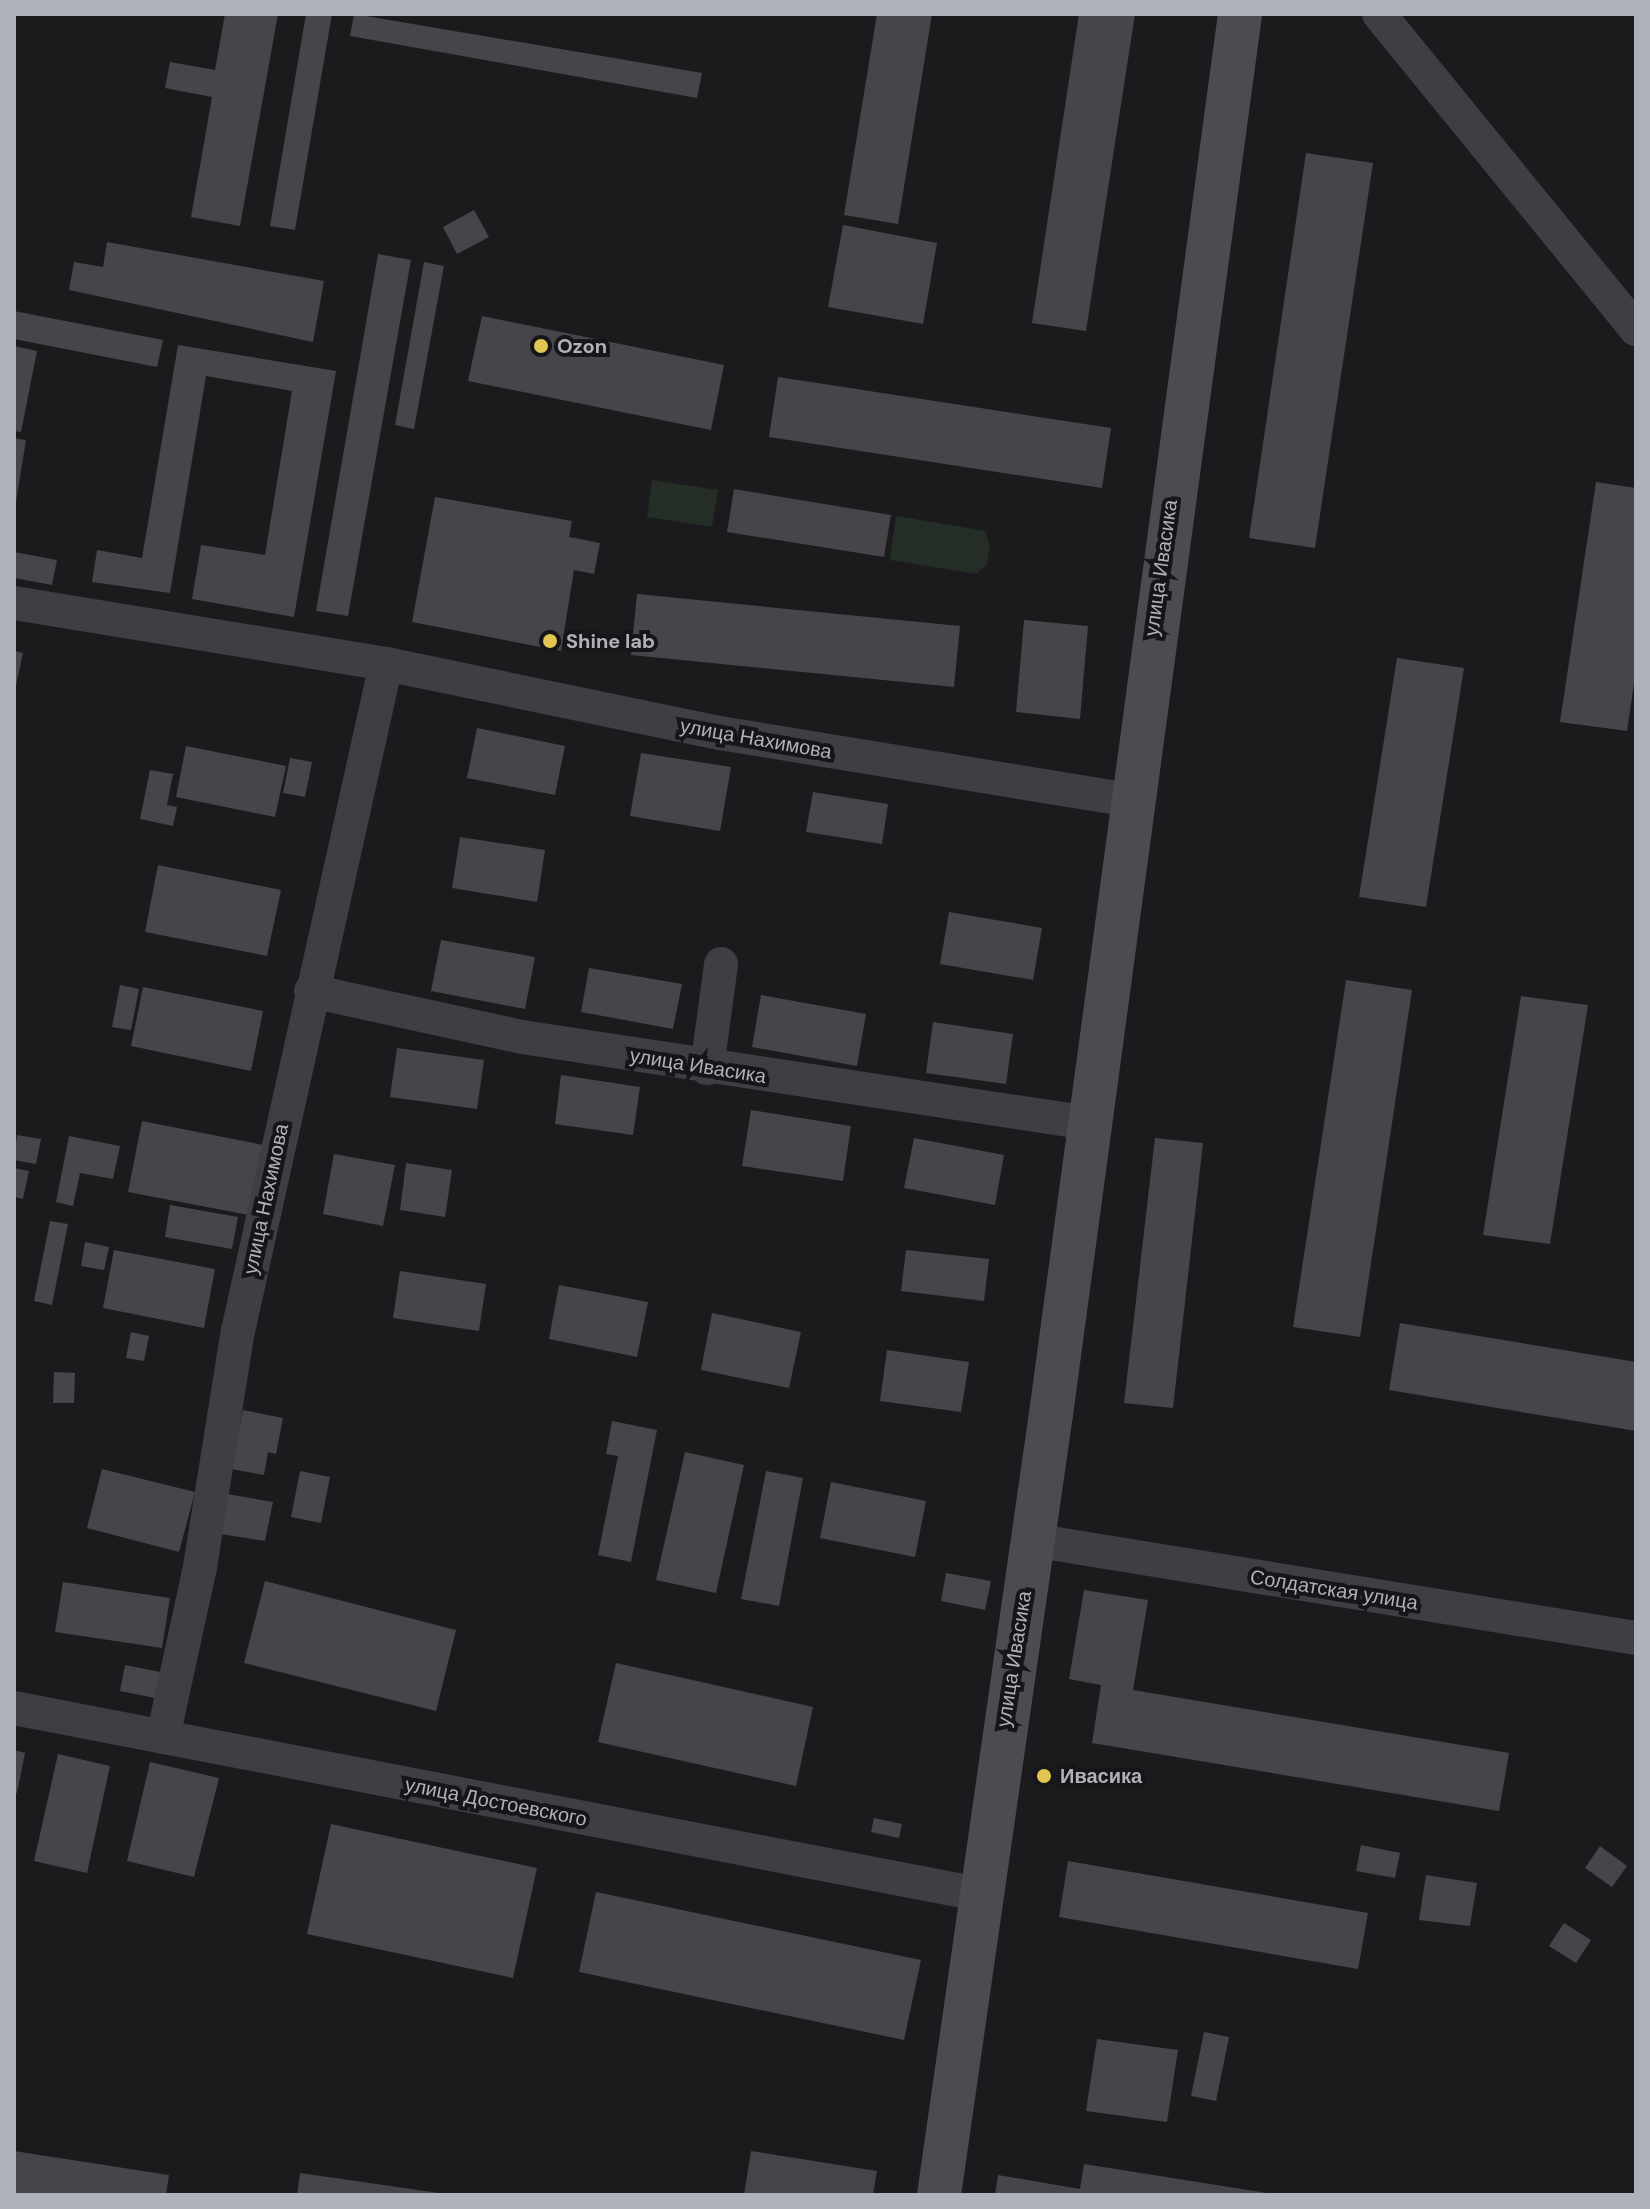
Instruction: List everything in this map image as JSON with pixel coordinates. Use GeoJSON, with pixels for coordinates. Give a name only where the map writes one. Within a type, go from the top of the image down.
{"type":"FeatureCollection","features":[{"type":"Feature","properties":{"kind":"main road","name":"улица Ивасика"},"geometry":{"type":"LineString","coordinates":[[939,2195],[978,1894],[1032,1540],[1130,800],[1240,14]]}},
{"type":"Feature","properties":{"kind":"street"},"geometry":{"type":"LineString","coordinates":[[1379,14],[1636,329]]}},
{"type":"Feature","properties":{"kind":"street","name":"улица Нахимова"},"geometry":{"type":"LineString","coordinates":[[14,603],[386,664],[704,730],[1130,800]]}},
{"type":"Feature","properties":{"kind":"street","name":"улица Нахимова"},"geometry":{"type":"LineString","coordinates":[[163,1737],[200,1567],[238,1331],[386,664]]}},
{"type":"Feature","properties":{"kind":"street"},"geometry":{"type":"LineString","coordinates":[[707,1068],[721,964]]}},
{"type":"Feature","properties":{"kind":"street","name":"улица Ивасика"},"geometry":{"type":"LineString","coordinates":[[311,991],[522,1037],[707,1068],[1088,1123]]}},
{"type":"Feature","properties":{"kind":"street","name":"Солдатская улица"},"geometry":{"type":"LineString","coordinates":[[1032,1540],[1636,1638]]}},
{"type":"Feature","properties":{"kind":"street","name":"улица Достоевского"},"geometry":{"type":"LineString","coordinates":[[14,1708],[978,1894]]}},
{"type":"Feature","properties":{"kind":"shaded area"},"geometry":{"type":"Polygon","coordinates":[[[652,480],[718,490],[712,527],[647,517],[652,480]]]}},
{"type":"Feature","properties":{"kind":"shaded area"},"geometry":{"type":"Polygon","coordinates":[[[896,516],[985,531],[990,545],[987,564],[976,574],[890,560],[896,516]]]}},
{"type":"Feature","properties":{"kind":"building"},"geometry":{"type":"Polygon","coordinates":[[[225,14],[278,14],[240,226],[191,217],[212,97],[165,88],[170,62],[215,70],[225,14]]]}},
{"type":"Feature","properties":{"kind":"building"},"geometry":{"type":"Polygon","coordinates":[[[306,14],[332,14],[295,230],[270,226],[306,14]]]}},
{"type":"Feature","properties":{"kind":"building"},"geometry":{"type":"Polygon","coordinates":[[[354,14],[702,73],[697,98],[350,36],[354,14]]]}},
{"type":"Feature","properties":{"kind":"building"},"geometry":{"type":"Polygon","coordinates":[[[877,14],[932,14],[898,224],[844,215],[877,14]]]}},
{"type":"Feature","properties":{"kind":"building"},"geometry":{"type":"Polygon","coordinates":[[[1079,14],[1135,14],[1086,331],[1032,323],[1079,14]]]}},
{"type":"Feature","properties":{"kind":"building"},"geometry":{"type":"Polygon","coordinates":[[[1306,153],[1373,163],[1315,548],[1249,538],[1306,153]]]}},
{"type":"Feature","properties":{"kind":"building"},"geometry":{"type":"Polygon","coordinates":[[[474,210],[489,237],[457,254],[443,227],[474,210]]]}},
{"type":"Feature","properties":{"kind":"building"},"geometry":{"type":"Polygon","coordinates":[[[843,225],[937,243],[923,324],[828,307],[843,225]]]}},
{"type":"Feature","properties":{"kind":"building"},"geometry":{"type":"Polygon","coordinates":[[[107,242],[324,281],[313,342],[69,290],[74,262],[103,267],[107,242]]]}},
{"type":"Feature","properties":{"kind":"building"},"geometry":{"type":"Polygon","coordinates":[[[378,254],[411,260],[348,616],[316,611],[378,254]]]}},
{"type":"Feature","properties":{"kind":"building"},"geometry":{"type":"Polygon","coordinates":[[[424,262],[444,266],[414,429],[395,425],[424,262]]]}},
{"type":"Feature","properties":{"kind":"building"},"geometry":{"type":"Polygon","coordinates":[[[14,311],[163,340],[157,367],[14,339],[14,311]]]}},
{"type":"Feature","properties":{"kind":"building"},"geometry":{"type":"Polygon","coordinates":[[[482,316],[724,365],[711,430],[468,381],[482,316]]]}},
{"type":"Feature","properties":{"kind":"building"},"geometry":{"type":"Polygon","coordinates":[[[178,345],[336,371],[294,617],[192,599],[201,545],[265,555],[292,391],[206,376],[170,593],[92,582],[97,550],[142,558],[178,345]]]}},
{"type":"Feature","properties":{"kind":"building"},"geometry":{"type":"Polygon","coordinates":[[[14,346],[37,351],[21,432],[14,431],[14,346]]]}},
{"type":"Feature","properties":{"kind":"building"},"geometry":{"type":"Polygon","coordinates":[[[778,377],[1111,428],[1102,488],[769,437],[778,377]]]}},
{"type":"Feature","properties":{"kind":"building"},"geometry":{"type":"Polygon","coordinates":[[[14,438],[26,440],[16,502],[14,501],[14,438]]]}},
{"type":"Feature","properties":{"kind":"building"},"geometry":{"type":"Polygon","coordinates":[[[1596,482],[1636,488],[1636,670],[1627,731],[1560,722],[1596,482]]]}},
{"type":"Feature","properties":{"kind":"building"},"geometry":{"type":"Polygon","coordinates":[[[734,489],[891,515],[884,557],[727,532],[734,489]]]}},
{"type":"Feature","properties":{"kind":"building"},"geometry":{"type":"Polygon","coordinates":[[[435,497],[572,521],[569,537],[600,543],[594,574],[574,570],[561,651],[412,622],[435,497]]]}},
{"type":"Feature","properties":{"kind":"building"},"geometry":{"type":"Polygon","coordinates":[[[14,552],[57,560],[52,585],[14,578],[14,552]]]}},
{"type":"Feature","properties":{"kind":"building"},"geometry":{"type":"Polygon","coordinates":[[[637,594],[960,626],[954,687],[631,655],[637,594]]]}},
{"type":"Feature","properties":{"kind":"building"},"geometry":{"type":"Polygon","coordinates":[[[1024,620],[1088,626],[1080,719],[1016,712],[1024,620]]]}},
{"type":"Feature","properties":{"kind":"building"},"geometry":{"type":"Polygon","coordinates":[[[14,651],[23,653],[15,690],[14,690],[14,651]]]}},
{"type":"Feature","properties":{"kind":"building"},"geometry":{"type":"Polygon","coordinates":[[[1397,658],[1464,668],[1426,907],[1359,897],[1397,658]]]}},
{"type":"Feature","properties":{"kind":"building"},"geometry":{"type":"Polygon","coordinates":[[[477,728],[565,746],[555,795],[467,778],[477,728]]]}},
{"type":"Feature","properties":{"kind":"building"},"geometry":{"type":"Polygon","coordinates":[[[186,746],[286,766],[275,817],[176,797],[186,746]]]}},
{"type":"Feature","properties":{"kind":"building"},"geometry":{"type":"Polygon","coordinates":[[[641,753],[731,767],[720,831],[630,816],[641,753]]]}},
{"type":"Feature","properties":{"kind":"building"},"geometry":{"type":"Polygon","coordinates":[[[290,758],[312,762],[305,797],[283,793],[290,758]]]}},
{"type":"Feature","properties":{"kind":"building"},"geometry":{"type":"Polygon","coordinates":[[[150,770],[173,774],[167,805],[177,807],[173,826],[140,819],[150,770]]]}},
{"type":"Feature","properties":{"kind":"building"},"geometry":{"type":"Polygon","coordinates":[[[813,792],[888,804],[882,844],[806,832],[813,792]]]}},
{"type":"Feature","properties":{"kind":"building"},"geometry":{"type":"Polygon","coordinates":[[[460,837],[545,850],[537,902],[452,888],[460,837]]]}},
{"type":"Feature","properties":{"kind":"building"},"geometry":{"type":"Polygon","coordinates":[[[158,865],[281,890],[267,956],[145,932],[158,865]]]}},
{"type":"Feature","properties":{"kind":"building"},"geometry":{"type":"Polygon","coordinates":[[[949,912],[1042,928],[1033,980],[940,964],[949,912]]]}},
{"type":"Feature","properties":{"kind":"building"},"geometry":{"type":"Polygon","coordinates":[[[441,940],[535,957],[525,1009],[431,991],[441,940]]]}},
{"type":"Feature","properties":{"kind":"building"},"geometry":{"type":"Polygon","coordinates":[[[589,968],[682,984],[673,1029],[581,1012],[589,968]]]}},
{"type":"Feature","properties":{"kind":"building"},"geometry":{"type":"Polygon","coordinates":[[[1346,980],[1412,990],[1360,1337],[1293,1327],[1346,980]]]}},
{"type":"Feature","properties":{"kind":"building"},"geometry":{"type":"Polygon","coordinates":[[[120,985],[139,989],[131,1030],[112,1027],[120,985]]]}},
{"type":"Feature","properties":{"kind":"building"},"geometry":{"type":"Polygon","coordinates":[[[143,987],[263,1011],[251,1071],[131,1046],[143,987]]]}},
{"type":"Feature","properties":{"kind":"building"},"geometry":{"type":"Polygon","coordinates":[[[761,995],[866,1014],[857,1066],[752,1047],[761,995]]]}},
{"type":"Feature","properties":{"kind":"building"},"geometry":{"type":"Polygon","coordinates":[[[1521,996],[1588,1005],[1550,1244],[1483,1235],[1521,996]]]}},
{"type":"Feature","properties":{"kind":"building"},"geometry":{"type":"Polygon","coordinates":[[[933,1022],[1013,1034],[1006,1084],[926,1073],[933,1022]]]}},
{"type":"Feature","properties":{"kind":"building"},"geometry":{"type":"Polygon","coordinates":[[[397,1048],[484,1060],[477,1109],[390,1097],[397,1048]]]}},
{"type":"Feature","properties":{"kind":"building"},"geometry":{"type":"Polygon","coordinates":[[[561,1075],[640,1087],[633,1135],[555,1124],[561,1075]]]}},
{"type":"Feature","properties":{"kind":"building"},"geometry":{"type":"Polygon","coordinates":[[[751,1110],[851,1126],[843,1181],[742,1166],[751,1110]]]}},
{"type":"Feature","properties":{"kind":"building"},"geometry":{"type":"Polygon","coordinates":[[[142,1121],[268,1146],[254,1216],[128,1192],[142,1121]]]}},
{"type":"Feature","properties":{"kind":"building"},"geometry":{"type":"Polygon","coordinates":[[[17,1135],[41,1139],[36,1164],[14,1160],[17,1135]]]}},
{"type":"Feature","properties":{"kind":"building"},"geometry":{"type":"Polygon","coordinates":[[[69,1136],[120,1146],[113,1179],[80,1173],[73,1206],[56,1202],[69,1136]]]}},
{"type":"Feature","properties":{"kind":"building"},"geometry":{"type":"Polygon","coordinates":[[[914,1138],[1004,1155],[995,1205],[904,1188],[914,1138]]]}},
{"type":"Feature","properties":{"kind":"building"},"geometry":{"type":"Polygon","coordinates":[[[1155,1138],[1203,1143],[1173,1408],[1124,1403],[1155,1138]]]}},
{"type":"Feature","properties":{"kind":"building"},"geometry":{"type":"Polygon","coordinates":[[[334,1154],[395,1165],[383,1226],[323,1214],[334,1154]]]}},
{"type":"Feature","properties":{"kind":"building"},"geometry":{"type":"Polygon","coordinates":[[[406,1163],[452,1170],[445,1217],[400,1210],[406,1163]]]}},
{"type":"Feature","properties":{"kind":"building"},"geometry":{"type":"Polygon","coordinates":[[[14,1168],[29,1171],[23,1199],[14,1197],[14,1168]]]}},
{"type":"Feature","properties":{"kind":"building"},"geometry":{"type":"Polygon","coordinates":[[[170,1205],[238,1217],[232,1249],[165,1237],[170,1205]]]}},
{"type":"Feature","properties":{"kind":"building"},"geometry":{"type":"Polygon","coordinates":[[[50,1221],[68,1224],[52,1305],[34,1301],[50,1221]]]}},
{"type":"Feature","properties":{"kind":"building"},"geometry":{"type":"Polygon","coordinates":[[[85,1242],[109,1247],[104,1270],[81,1266],[85,1242]]]}},
{"type":"Feature","properties":{"kind":"building"},"geometry":{"type":"Polygon","coordinates":[[[114,1250],[215,1269],[204,1328],[103,1308],[114,1250]]]}},
{"type":"Feature","properties":{"kind":"building"},"geometry":{"type":"Polygon","coordinates":[[[906,1250],[989,1259],[984,1301],[901,1291],[906,1250]]]}},
{"type":"Feature","properties":{"kind":"building"},"geometry":{"type":"Polygon","coordinates":[[[400,1271],[486,1284],[479,1331],[393,1318],[400,1271]]]}},
{"type":"Feature","properties":{"kind":"building"},"geometry":{"type":"Polygon","coordinates":[[[559,1285],[648,1302],[637,1357],[549,1339],[559,1285]]]}},
{"type":"Feature","properties":{"kind":"building"},"geometry":{"type":"Polygon","coordinates":[[[712,1313],[801,1332],[789,1388],[701,1370],[712,1313]]]}},
{"type":"Feature","properties":{"kind":"building"},"geometry":{"type":"Polygon","coordinates":[[[1400,1323],[1636,1362],[1636,1431],[1389,1390],[1400,1323]]]}},
{"type":"Feature","properties":{"kind":"building"},"geometry":{"type":"Polygon","coordinates":[[[131,1332],[149,1336],[144,1361],[126,1358],[131,1332]]]}},
{"type":"Feature","properties":{"kind":"building"},"geometry":{"type":"Polygon","coordinates":[[[887,1350],[969,1362],[961,1412],[880,1401],[887,1350]]]}},
{"type":"Feature","properties":{"kind":"building"},"geometry":{"type":"Polygon","coordinates":[[[54,1372],[75,1373],[74,1403],[53,1403],[54,1372]]]}},
{"type":"Feature","properties":{"kind":"building"},"geometry":{"type":"Polygon","coordinates":[[[243,1410],[283,1418],[276,1454],[268,1452],[264,1475],[231,1469],[243,1410]]]}},
{"type":"Feature","properties":{"kind":"building"},"geometry":{"type":"Polygon","coordinates":[[[612,1421],[657,1430],[631,1562],[598,1555],[618,1456],[606,1454],[612,1421]]]}},
{"type":"Feature","properties":{"kind":"building"},"geometry":{"type":"Polygon","coordinates":[[[685,1452],[744,1465],[716,1593],[656,1580],[685,1452]]]}},
{"type":"Feature","properties":{"kind":"building"},"geometry":{"type":"Polygon","coordinates":[[[102,1469],[195,1492],[179,1552],[87,1528],[102,1469]]]}},
{"type":"Feature","properties":{"kind":"building"},"geometry":{"type":"Polygon","coordinates":[[[300,1471],[330,1477],[321,1523],[291,1517],[300,1471]]]}},
{"type":"Feature","properties":{"kind":"building"},"geometry":{"type":"Polygon","coordinates":[[[766,1471],[803,1478],[779,1606],[741,1599],[766,1471]]]}},
{"type":"Feature","properties":{"kind":"building"},"geometry":{"type":"Polygon","coordinates":[[[831,1482],[926,1501],[915,1557],[820,1538],[831,1482]]]}},
{"type":"Feature","properties":{"kind":"building"},"geometry":{"type":"Polygon","coordinates":[[[227,1494],[273,1502],[265,1541],[220,1534],[227,1494]]]}},
{"type":"Feature","properties":{"kind":"building"},"geometry":{"type":"Polygon","coordinates":[[[946,1573],[991,1581],[985,1610],[941,1601],[946,1573]]]}},
{"type":"Feature","properties":{"kind":"building"},"geometry":{"type":"Polygon","coordinates":[[[265,1581],[456,1630],[436,1711],[244,1663],[265,1581]]]}},
{"type":"Feature","properties":{"kind":"building"},"geometry":{"type":"Polygon","coordinates":[[[63,1582],[170,1598],[162,1648],[55,1632],[63,1582]]]}},
{"type":"Feature","properties":{"kind":"building"},"geometry":{"type":"Polygon","coordinates":[[[1084,1590],[1148,1600],[1133,1690],[1509,1753],[1499,1811],[1092,1743],[1101,1685],[1069,1679],[1084,1590]]]}},
{"type":"Feature","properties":{"kind":"building"},"geometry":{"type":"Polygon","coordinates":[[[616,1663],[813,1707],[796,1786],[598,1742],[616,1663]]]}},
{"type":"Feature","properties":{"kind":"building"},"geometry":{"type":"Polygon","coordinates":[[[125,1665],[160,1672],[155,1698],[120,1691],[125,1665]]]}},
{"type":"Feature","properties":{"kind":"building"},"geometry":{"type":"Polygon","coordinates":[[[14,1750],[25,1753],[17,1793],[14,1793],[14,1750]]]}},
{"type":"Feature","properties":{"kind":"building"},"geometry":{"type":"Polygon","coordinates":[[[58,1754],[110,1766],[87,1873],[34,1861],[58,1754]]]}},
{"type":"Feature","properties":{"kind":"building"},"geometry":{"type":"Polygon","coordinates":[[[150,1762],[219,1778],[194,1877],[127,1861],[150,1762]]]}},
{"type":"Feature","properties":{"kind":"building"},"geometry":{"type":"Polygon","coordinates":[[[874,1818],[902,1824],[899,1838],[871,1832],[874,1818]]]}},
{"type":"Feature","properties":{"kind":"building"},"geometry":{"type":"Polygon","coordinates":[[[331,1824],[537,1868],[513,1978],[307,1934],[331,1824]]]}},
{"type":"Feature","properties":{"kind":"building"},"geometry":{"type":"Polygon","coordinates":[[[1361,1845],[1400,1853],[1395,1878],[1356,1871],[1361,1845]]]}},
{"type":"Feature","properties":{"kind":"building"},"geometry":{"type":"Polygon","coordinates":[[[1600,1846],[1627,1866],[1612,1887],[1585,1868],[1600,1846]]]}},
{"type":"Feature","properties":{"kind":"building"},"geometry":{"type":"Polygon","coordinates":[[[1068,1861],[1368,1913],[1358,1969],[1059,1917],[1068,1861]]]}},
{"type":"Feature","properties":{"kind":"building"},"geometry":{"type":"Polygon","coordinates":[[[1426,1875],[1477,1883],[1470,1926],[1419,1920],[1426,1875]]]}},
{"type":"Feature","properties":{"kind":"building"},"geometry":{"type":"Polygon","coordinates":[[[596,1892],[921,1960],[904,2040],[579,1972],[596,1892]]]}},
{"type":"Feature","properties":{"kind":"building"},"geometry":{"type":"Polygon","coordinates":[[[1564,1923],[1591,1940],[1576,1963],[1549,1946],[1564,1923]]]}},
{"type":"Feature","properties":{"kind":"building"},"geometry":{"type":"Polygon","coordinates":[[[1204,2032],[1229,2037],[1216,2101],[1191,2096],[1204,2032]]]}},
{"type":"Feature","properties":{"kind":"building"},"geometry":{"type":"Polygon","coordinates":[[[1097,2039],[1178,2050],[1167,2122],[1086,2111],[1097,2039]]]}},
{"type":"Feature","properties":{"kind":"building"},"geometry":{"type":"Polygon","coordinates":[[[14,2151],[169,2175],[166,2195],[14,2195],[14,2151]]]}},
{"type":"Feature","properties":{"kind":"building"},"geometry":{"type":"Polygon","coordinates":[[[751,2151],[877,2171],[873,2195],[744,2195],[751,2151]]]}},
{"type":"Feature","properties":{"kind":"building"},"geometry":{"type":"Polygon","coordinates":[[[1084,2164],[1267,2195],[995,2195],[998,2175],[1080,2189],[1084,2164]]]}},
{"type":"Feature","properties":{"kind":"building"},"geometry":{"type":"Polygon","coordinates":[[[300,2173],[439,2193],[439,2195],[297,2195],[300,2173]]]}},
{"type":"Feature","properties":{"kind":"place","name":"Ozon"},"geometry":{"type":"Point","coordinates":[541,346]}},
{"type":"Feature","properties":{"kind":"place","name":"Shine lab"},"geometry":{"type":"Point","coordinates":[550,641]}},
{"type":"Feature","properties":{"kind":"place","name":"Ивасика"},"geometry":{"type":"Point","coordinates":[1044,1776]}}]}
